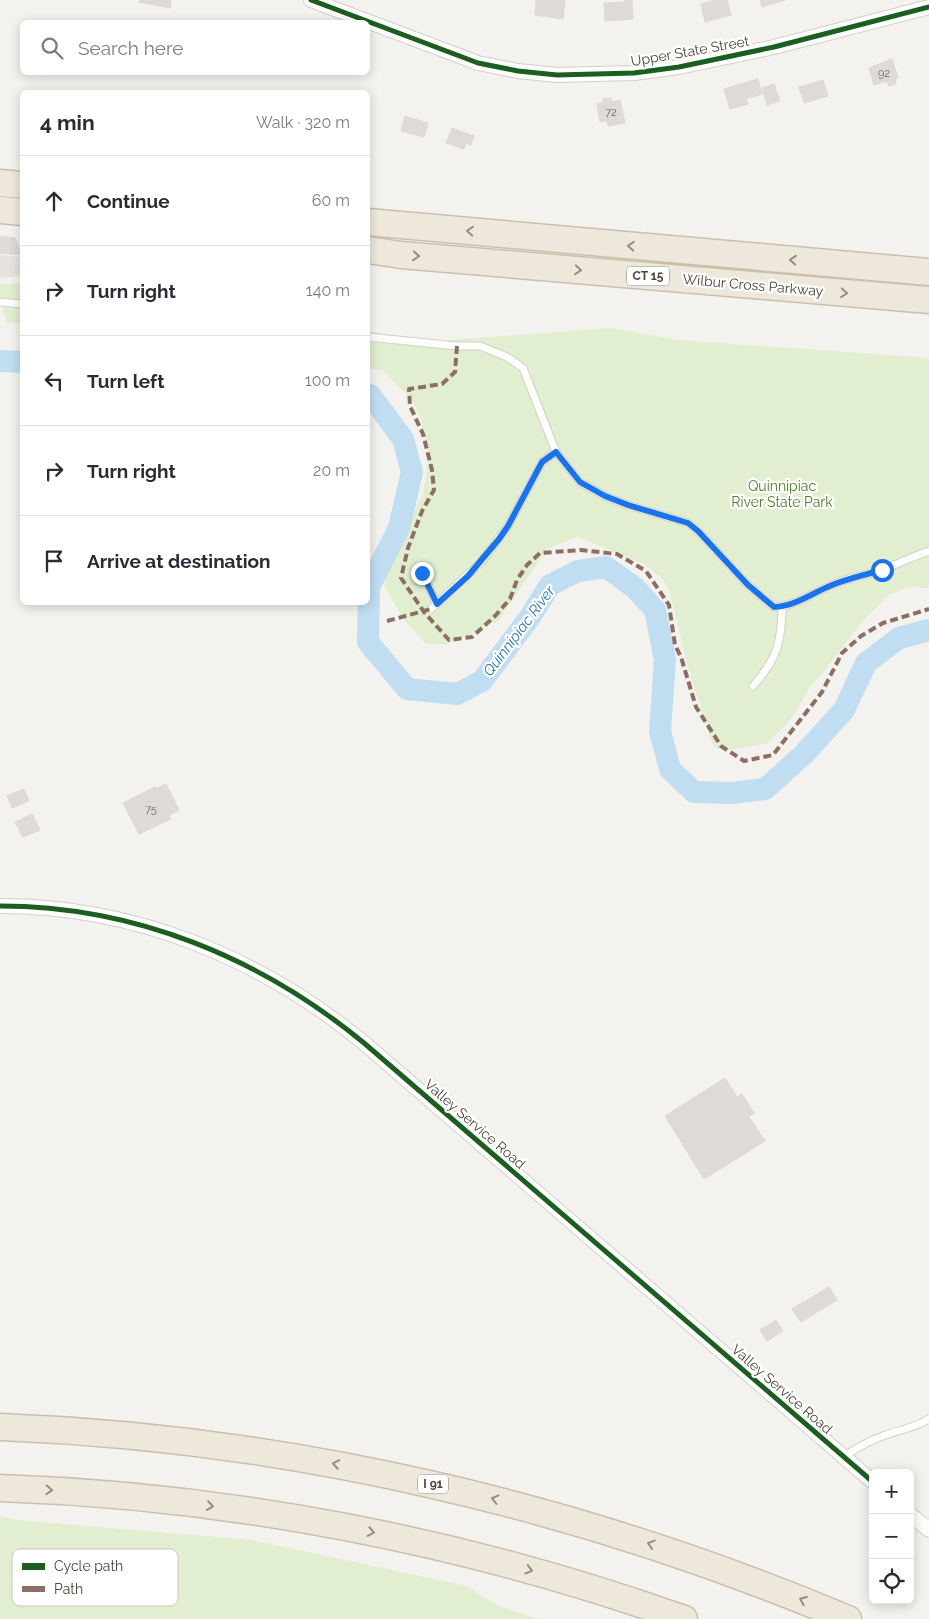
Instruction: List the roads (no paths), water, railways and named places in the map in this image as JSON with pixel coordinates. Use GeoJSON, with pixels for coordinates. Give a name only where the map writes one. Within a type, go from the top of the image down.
{"type":"FeatureCollection","features":[{"type":"Feature","properties":{"kind":"highway"},"geometry":{"type":"LineString","coordinates":[[0,183],[20,185]]}},
{"type":"Feature","properties":{"kind":"highway"},"geometry":{"type":"LineString","coordinates":[[0,210],[20,212]]}},
{"type":"Feature","properties":{"kind":"highway","name":"Wilbur Cross Parkway"},"geometry":{"type":"LineString","coordinates":[[370,222],[929,272]]}},
{"type":"Feature","properties":{"kind":"highway","name":"Wilbur Cross Parkway"},"geometry":{"type":"LineString","coordinates":[[370,250],[401,255],[929,300]]}},
{"type":"Feature","properties":{"kind":"highway","name":"I 91"},"geometry":{"type":"LineString","coordinates":[[0,1427],[92,1432],[214,1446],[318,1461],[441,1486],[543,1511],[629,1537],[747,1578],[848,1619]]}},
{"type":"Feature","properties":{"kind":"highway"},"geometry":{"type":"LineString","coordinates":[[0,1488],[74,1491],[194,1504],[276,1515],[365,1531],[428,1544],[519,1568],[606,1593],[684,1619]]}},
{"type":"Feature","properties":{"kind":"street","name":"Upper State Street"},"geometry":{"type":"LineString","coordinates":[[311,0],[364,20]]}},
{"type":"Feature","properties":{"kind":"street","name":"Upper State Street"},"geometry":{"type":"LineString","coordinates":[[370,22],[478,63],[518,71],[557,75],[634,73],[679,67],[774,47],[929,7]]}},
{"type":"Feature","properties":{"kind":"street","name":"Valley Service Road"},"geometry":{"type":"LineString","coordinates":[[0,906],[82,912],[151,928],[193,942],[242,963],[272,978],[309,1001],[364,1043],[869,1479]]}},
{"type":"Feature","properties":{"kind":"street"},"geometry":{"type":"LineString","coordinates":[[914,1517],[929,1530]]}},
{"type":"Feature","properties":{"kind":"lane"},"geometry":{"type":"LineString","coordinates":[[0,302],[20,304]]}},
{"type":"Feature","properties":{"kind":"lane"},"geometry":{"type":"LineString","coordinates":[[370,337],[457,346],[480,346],[507,357],[523,368],[556,452],[580,482],[628,505],[688,523],[698,531],[748,585],[774,607],[798,602],[817,591],[854,576],[882,570],[929,551]]}},
{"type":"Feature","properties":{"kind":"lane"},"geometry":{"type":"LineString","coordinates":[[431,610],[468,576],[499,539],[508,526],[542,462],[556,452]]}},
{"type":"Feature","properties":{"kind":"lane"},"geometry":{"type":"LineString","coordinates":[[422,573],[437,604]]}},
{"type":"Feature","properties":{"kind":"lane"},"geometry":{"type":"LineString","coordinates":[[753,686],[764,674],[775,654],[782,632],[782,606]]}},
{"type":"Feature","properties":{"kind":"lane"},"geometry":{"type":"LineString","coordinates":[[844,1457],[858,1447],[929,1419]]}},
{"type":"Feature","properties":{"kind":"waterway","name":"Quinnipiac River"},"geometry":{"type":"LineString","coordinates":[[0,361],[20,362]]}},
{"type":"Feature","properties":{"kind":"waterway","name":"Quinnipiac River"},"geometry":{"type":"LineString","coordinates":[[370,395],[403,439],[412,472],[399,528],[370,585]]}},
{"type":"Feature","properties":{"kind":"waterway","name":"Quinnipiac River"},"geometry":{"type":"LineString","coordinates":[[369,605],[368,642],[407,689],[457,694],[482,681],[530,617],[550,585],[578,571],[606,567],[635,588],[655,610],[665,660],[660,731],[670,769],[694,792],[732,793],[765,789],[804,754],[844,710],[866,663],[899,638],[929,630]]}},
{"type":"Feature","properties":{"kind":"park label","name":"Quinnipiac River State Park"},"geometry":{"type":"Point","coordinates":[782,494]}}]}
